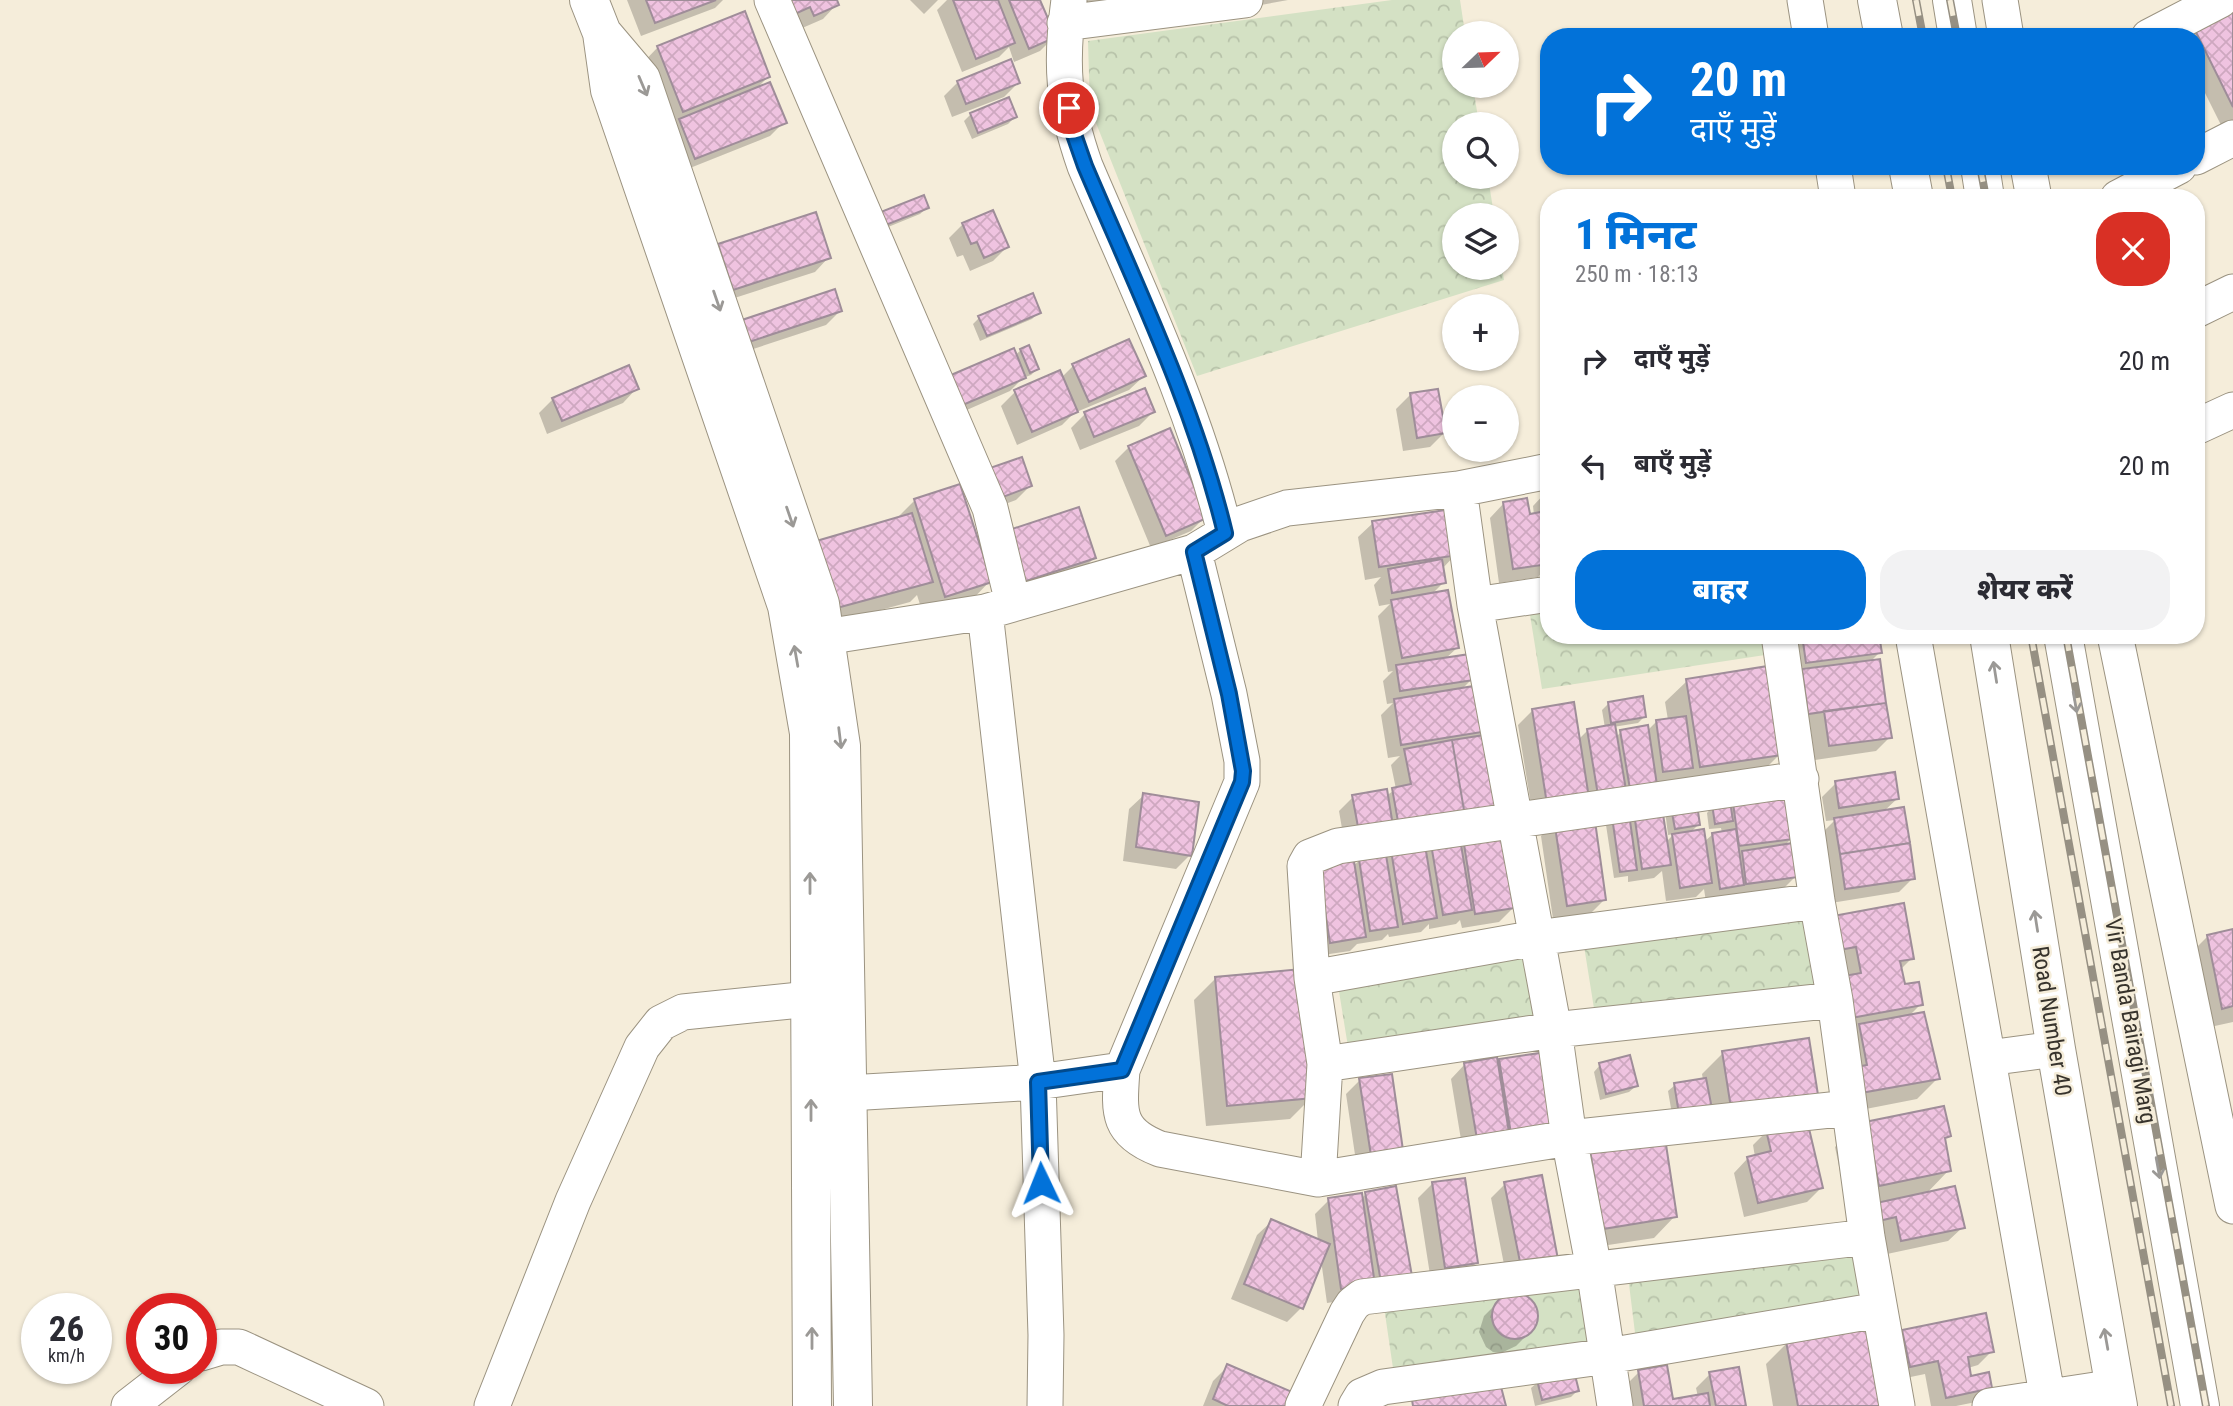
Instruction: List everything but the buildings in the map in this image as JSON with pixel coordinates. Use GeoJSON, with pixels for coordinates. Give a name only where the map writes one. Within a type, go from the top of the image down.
{"type":"FeatureCollection","features":[{"type":"Feature","properties":{"kind":"street"},"geometry":{"type":"LineString","coordinates":[[772,0],[990,508],[1038,1082],[1046,1335],[1045,1406]]}},
{"type":"Feature","properties":{"kind":"street"},"geometry":{"type":"LineString","coordinates":[[1225,533],[1206,462],[1186,403],[1085,166],[1071,126],[1063,61],[1067,11],[1245,0]]}},
{"type":"Feature","properties":{"kind":"street"},"geometry":{"type":"LineString","coordinates":[[1805,0],[1810,28]]}},
{"type":"Feature","properties":{"kind":"street"},"geometry":{"type":"LineString","coordinates":[[1877,0],[1882,28]]}},
{"type":"Feature","properties":{"kind":"street"},"geometry":{"type":"LineString","coordinates":[[1952,0],[1957,28]]}},
{"type":"Feature","properties":{"kind":"street"},"geometry":{"type":"LineString","coordinates":[[2000,0],[2005,28]]}},
{"type":"Feature","properties":{"kind":"street"},"geometry":{"type":"LineString","coordinates":[[2166,28],[2220,0]]}},
{"type":"Feature","properties":{"kind":"street"},"geometry":{"type":"LineString","coordinates":[[595,16],[641,79],[820,604],[841,746],[853,1406]]}},
{"type":"Feature","properties":{"kind":"street"},"geometry":{"type":"LineString","coordinates":[[595,16],[610,90],[787,606],[809,733],[812,1406]]}},
{"type":"Feature","properties":{"kind":"street"},"geometry":{"type":"LineString","coordinates":[[2205,152],[2233,138]]}},
{"type":"Feature","properties":{"kind":"street"},"geometry":{"type":"LineString","coordinates":[[2135,189],[2162,175]]}},
{"type":"Feature","properties":{"kind":"street"},"geometry":{"type":"LineString","coordinates":[[2205,306],[2233,292]]}},
{"type":"Feature","properties":{"kind":"street"},"geometry":{"type":"LineString","coordinates":[[2205,423],[2233,410]]}},
{"type":"Feature","properties":{"kind":"street"},"geometry":{"type":"LineString","coordinates":[[825,637],[999,607],[1194,552],[1240,524],[1287,508],[1459,489],[1540,473]]}},
{"type":"Feature","properties":{"kind":"street"},"geometry":{"type":"LineString","coordinates":[[1459,489],[1475,605],[1554,1030],[1569,1138],[1594,1269],[1615,1406]]}},
{"type":"Feature","properties":{"kind":"street"},"geometry":{"type":"LineString","coordinates":[[1194,552],[1229,694],[1242,761],[1242,782],[1122,1070],[1120,1100],[1123,1122],[1137,1138],[1160,1149],[1318,1179],[1569,1138],[1849,1108]]}},
{"type":"Feature","properties":{"kind":"street"},"geometry":{"type":"LineString","coordinates":[[1475,605],[1540,595]]}},
{"type":"Feature","properties":{"kind":"street"},"geometry":{"type":"LineString","coordinates":[[1780,644],[1817,901],[1835,1000],[1867,1237],[1897,1406]]}},
{"type":"Feature","properties":{"kind":"street"},"geometry":{"type":"LineString","coordinates":[[1915,644],[2048,1401]]}},
{"type":"Feature","properties":{"kind":"street","name":"Road Number 40"},"geometry":{"type":"LineString","coordinates":[[1990,644],[2116,1397]]}},
{"type":"Feature","properties":{"kind":"street","name":"Vir Banda Bairagi Marg"},"geometry":{"type":"LineString","coordinates":[[2065,644],[2200,1406]]}},
{"type":"Feature","properties":{"kind":"street"},"geometry":{"type":"LineString","coordinates":[[2117,644],[2233,1206]]}},
{"type":"Feature","properties":{"kind":"street"},"geometry":{"type":"LineString","coordinates":[[1318,1179],[1325,1064],[1312,978],[1305,866],[1310,857],[1338,846],[1801,779]]}},
{"type":"Feature","properties":{"kind":"street"},"geometry":{"type":"LineString","coordinates":[[1312,978],[1536,938],[1817,901]]}},
{"type":"Feature","properties":{"kind":"street"},"geometry":{"type":"LineString","coordinates":[[492,1406],[573,1201],[642,1047],[661,1023],[683,1012],[810,999]]}},
{"type":"Feature","properties":{"kind":"street"},"geometry":{"type":"LineString","coordinates":[[1325,1064],[1554,1030],[1835,1000]]}},
{"type":"Feature","properties":{"kind":"street"},"geometry":{"type":"LineString","coordinates":[[1988,1058],[2056,1049]]}},
{"type":"Feature","properties":{"kind":"street"},"geometry":{"type":"LineString","coordinates":[[848,1093],[1038,1082],[1122,1070]]}},
{"type":"Feature","properties":{"kind":"street"},"geometry":{"type":"LineString","coordinates":[[1303,1406],[1347,1313],[1362,1297],[1867,1237]]}},
{"type":"Feature","properties":{"kind":"street"},"geometry":{"type":"LineString","coordinates":[[1356,1406],[1362,1396],[1383,1387],[1608,1356],[1879,1310]]}},
{"type":"Feature","properties":{"kind":"street"},"geometry":{"type":"LineString","coordinates":[[217,1348],[239,1347],[366,1406]]}},
{"type":"Feature","properties":{"kind":"street"},"geometry":{"type":"LineString","coordinates":[[129,1406],[157,1384]]}},
{"type":"Feature","properties":{"kind":"street"},"geometry":{"type":"LineString","coordinates":[[1990,1406],[2116,1397]]}},
{"type":"Feature","properties":{"kind":"green space"},"geometry":{"type":"Polygon","coordinates":[[[1392,0],[1460,0],[1463,21],[1442,21],[1442,98],[1475,98],[1477,112],[1442,112],[1442,189],[1490,189],[1492,203],[1442,203],[1442,280],[1504,280],[1459,294],[1442,294],[1442,299],[1197,376],[1090,108],[1088,41],[1392,0]]]}},
{"type":"Feature","properties":{"kind":"green space"},"geometry":{"type":"Polygon","coordinates":[[[1540,613],[1540,644],[1763,644],[1765,655],[1542,689],[1530,615],[1540,613]]]}},
{"type":"Feature","properties":{"kind":"green space"},"geometry":{"type":"Polygon","coordinates":[[[1807,912],[1819,986],[1596,1021],[1584,946],[1807,912]]]}},
{"type":"Feature","properties":{"kind":"green space"},"geometry":{"type":"Polygon","coordinates":[[[1533,949],[1544,1023],[1349,1053],[1337,979],[1533,949]]]}},
{"type":"Feature","properties":{"kind":"green space"},"geometry":{"type":"Polygon","coordinates":[[[1852,1249],[1860,1302],[1636,1341],[1628,1276],[1852,1249]]]}},
{"type":"Feature","properties":{"kind":"green space"},"geometry":{"type":"Polygon","coordinates":[[[1580,1277],[1591,1345],[1394,1375],[1384,1307],[1580,1277]]]}},
{"type":"Feature","properties":{"kind":"railway"},"geometry":{"type":"LineString","coordinates":[[1916,0],[1921,28]]}},
{"type":"Feature","properties":{"kind":"railway"},"geometry":{"type":"LineString","coordinates":[[1950,0],[1955,28]]}},
{"type":"Feature","properties":{"kind":"railway"},"geometry":{"type":"LineString","coordinates":[[1948,175],[1950,189]]}},
{"type":"Feature","properties":{"kind":"railway"},"geometry":{"type":"LineString","coordinates":[[1982,175],[1984,189]]}},
{"type":"Feature","properties":{"kind":"railway"},"geometry":{"type":"LineString","coordinates":[[2033,644],[2171,1406]]}},
{"type":"Feature","properties":{"kind":"railway"},"geometry":{"type":"LineString","coordinates":[[2068,644],[2206,1406]]}},
{"type":"Feature","properties":{"kind":"route"},"geometry":{"type":"LineString","coordinates":[[1041,1183],[1038,1082],[1122,1070],[1242,782],[1243,771],[1229,694],[1194,552],[1225,533],[1219,510],[1186,403],[1085,166],[1071,126],[1069,108]]}}]}
